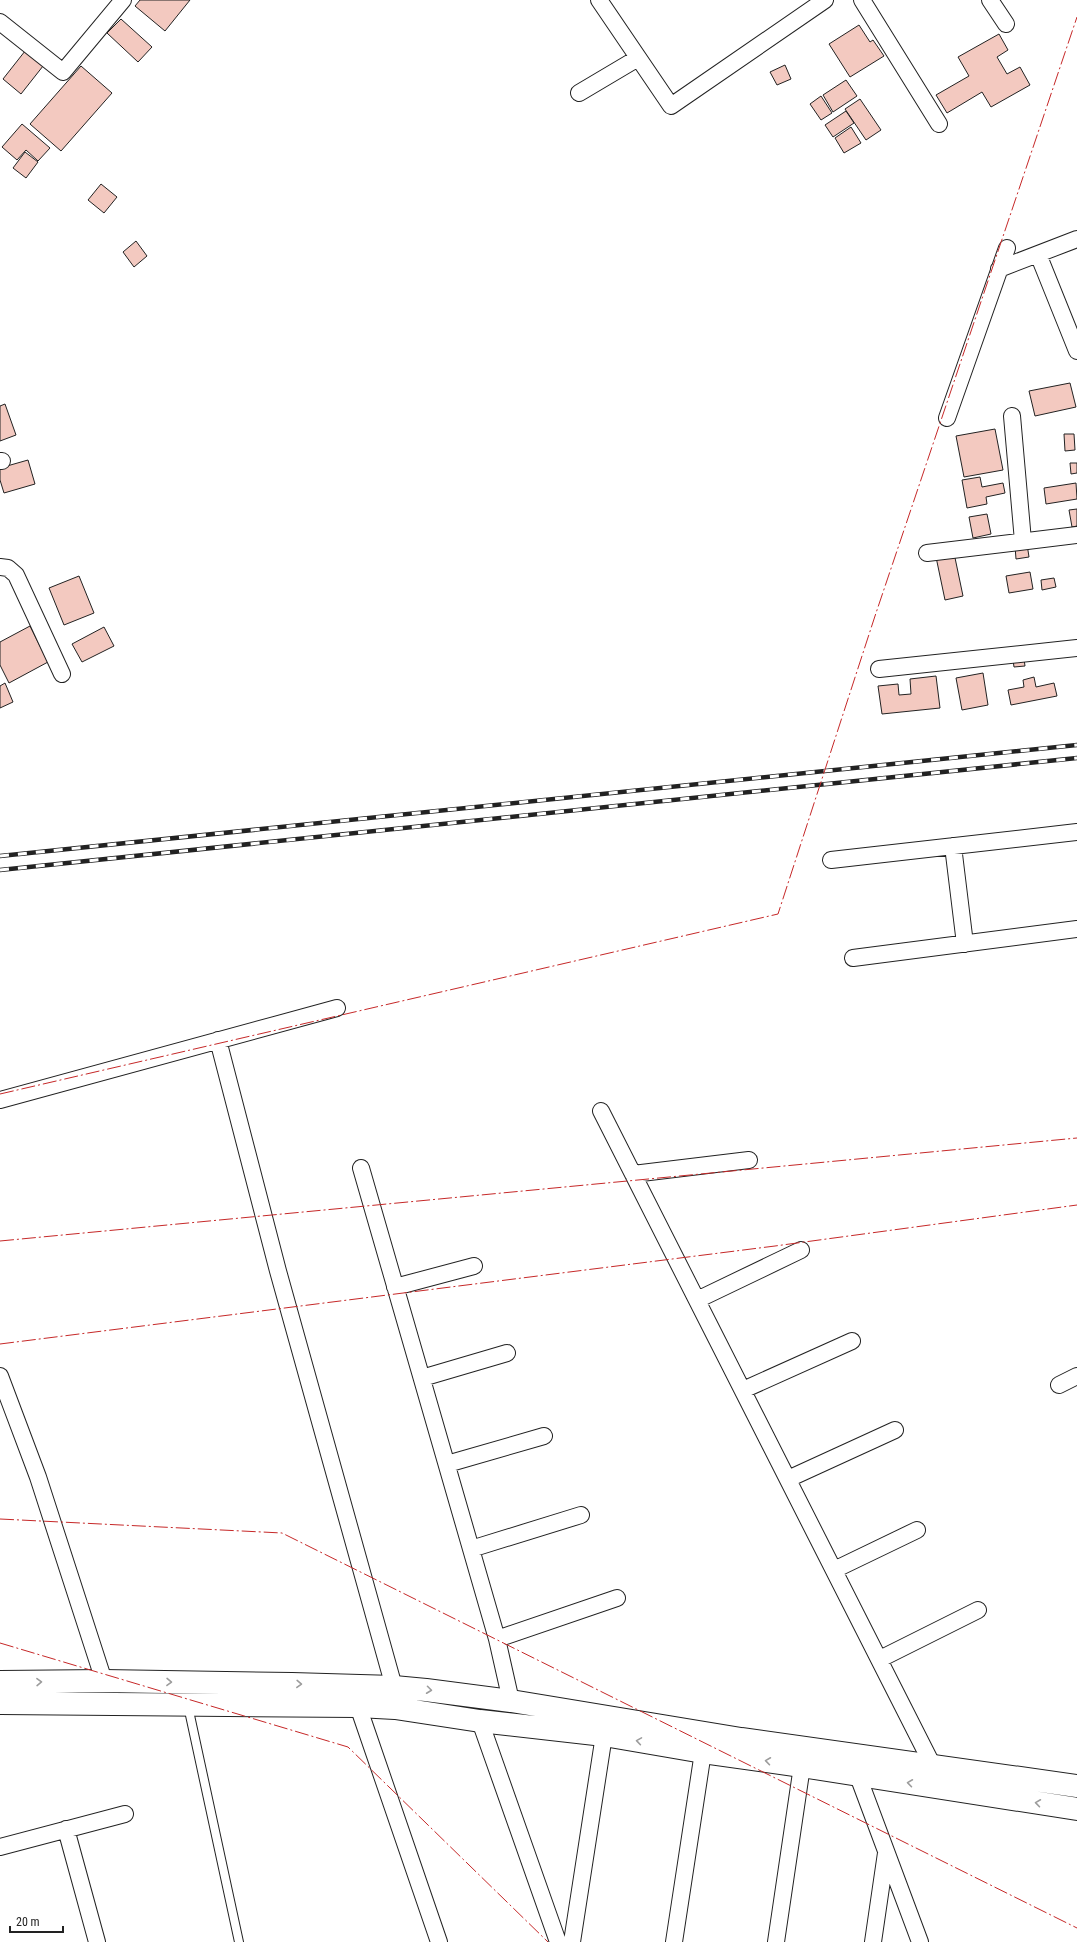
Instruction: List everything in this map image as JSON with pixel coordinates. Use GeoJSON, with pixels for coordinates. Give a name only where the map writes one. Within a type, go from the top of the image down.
{"type":"FeatureCollection","features":[{"type":"Feature","properties":{"kind":"street"},"geometry":{"type":"LineString","coordinates":[[0,22],[63,72],[123,0]]}},
{"type":"Feature","properties":{"kind":"street"},"geometry":{"type":"LineString","coordinates":[[599,0],[671,106],[825,0]]}},
{"type":"Feature","properties":{"kind":"street"},"geometry":{"type":"LineString","coordinates":[[862,0],[939,124]]}},
{"type":"Feature","properties":{"kind":"street"},"geometry":{"type":"LineString","coordinates":[[990,0],[1006,24]]}},
{"type":"Feature","properties":{"kind":"street"},"geometry":{"type":"LineString","coordinates":[[579,93],[638,58]]}},
{"type":"Feature","properties":{"kind":"street"},"geometry":{"type":"LineString","coordinates":[[999,269],[1077,238]]}},
{"type":"Feature","properties":{"kind":"street"},"geometry":{"type":"LineString","coordinates":[[947,418],[1007,248]]}},
{"type":"Feature","properties":{"kind":"street"},"geometry":{"type":"LineString","coordinates":[[1038,254],[1077,351]]}},
{"type":"Feature","properties":{"kind":"street"},"geometry":{"type":"LineString","coordinates":[[1012,416],[1023,541]]}},
{"type":"Feature","properties":{"kind":"street"},"geometry":{"type":"LineString","coordinates":[[927,553],[1077,534]]}},
{"type":"Feature","properties":{"kind":"street"},"geometry":{"type":"LineString","coordinates":[[0,567],[8,568],[16,574],[62,674]]}},
{"type":"Feature","properties":{"kind":"street"},"geometry":{"type":"LineString","coordinates":[[878,669],[1077,648]]}},
{"type":"Feature","properties":{"kind":"street"},"geometry":{"type":"LineString","coordinates":[[832,860],[1077,832]]}},
{"type":"Feature","properties":{"kind":"street"},"geometry":{"type":"LineString","coordinates":[[953,846],[965,944]]}},
{"type":"Feature","properties":{"kind":"street"},"geometry":{"type":"LineString","coordinates":[[853,958],[1077,929]]}},
{"type":"Feature","properties":{"kind":"street"},"geometry":{"type":"LineString","coordinates":[[0,1100],[336,1008]]}},
{"type":"Feature","properties":{"kind":"street"},"geometry":{"type":"LineString","coordinates":[[218,1040],[278,1271],[394,1687],[395,1708]]}},
{"type":"Feature","properties":{"kind":"street"},"geometry":{"type":"LineString","coordinates":[[601,1112],[933,1766]]}},
{"type":"Feature","properties":{"kind":"street"},"geometry":{"type":"LineString","coordinates":[[633,1174],[749,1160]]}},
{"type":"Feature","properties":{"kind":"street"},"geometry":{"type":"LineString","coordinates":[[361,1168],[497,1639],[511,1701]]}},
{"type":"Feature","properties":{"kind":"street"},"geometry":{"type":"LineString","coordinates":[[697,1300],[802,1250]]}},
{"type":"Feature","properties":{"kind":"street"},"geometry":{"type":"LineString","coordinates":[[396,1288],[474,1266]]}},
{"type":"Feature","properties":{"kind":"street"},"geometry":{"type":"LineString","coordinates":[[743,1390],[852,1341]]}},
{"type":"Feature","properties":{"kind":"street"},"geometry":{"type":"LineString","coordinates":[[422,1378],[507,1353]]}},
{"type":"Feature","properties":{"kind":"street"},"geometry":{"type":"LineString","coordinates":[[0,1376],[38,1477],[104,1681]]}},
{"type":"Feature","properties":{"kind":"street"},"geometry":{"type":"LineString","coordinates":[[1059,1385],[1077,1376]]}},
{"type":"Feature","properties":{"kind":"street"},"geometry":{"type":"LineString","coordinates":[[788,1479],[895,1430]]}},
{"type":"Feature","properties":{"kind":"street"},"geometry":{"type":"LineString","coordinates":[[447,1464],[544,1436]]}},
{"type":"Feature","properties":{"kind":"street"},"geometry":{"type":"LineString","coordinates":[[471,1549],[581,1515]]}},
{"type":"Feature","properties":{"kind":"street"},"geometry":{"type":"LineString","coordinates":[[834,1570],[917,1530]]}},
{"type":"Feature","properties":{"kind":"street"},"geometry":{"type":"LineString","coordinates":[[497,1639],[617,1598]]}},
{"type":"Feature","properties":{"kind":"street"},"geometry":{"type":"LineString","coordinates":[[880,1659],[978,1610]]}},
{"type":"Feature","properties":{"kind":"street"},"geometry":{"type":"LineString","coordinates":[[0,1682],[104,1681],[358,1696],[395,1708],[480,1721],[604,1735],[703,1752],[1077,1809]]}},
{"type":"Feature","properties":{"kind":"street"},"geometry":{"type":"LineString","coordinates":[[0,1703],[188,1704],[358,1696],[394,1687],[511,1701],[741,1739],[1077,1786]]}},
{"type":"Feature","properties":{"kind":"street"},"geometry":{"type":"LineString","coordinates":[[358,1696],[438,1942]]}},
{"type":"Feature","properties":{"kind":"street"},"geometry":{"type":"LineString","coordinates":[[480,1721],[558,1942]]}},
{"type":"Feature","properties":{"kind":"street"},"geometry":{"type":"LineString","coordinates":[[572,1942],[604,1735]]}},
{"type":"Feature","properties":{"kind":"street"},"geometry":{"type":"LineString","coordinates":[[674,1942],[703,1752]]}},
{"type":"Feature","properties":{"kind":"street"},"geometry":{"type":"LineString","coordinates":[[776,1942],[802,1766]]}},
{"type":"Feature","properties":{"kind":"street"},"geometry":{"type":"LineString","coordinates":[[858,1776],[887,1850],[920,1942]]}},
{"type":"Feature","properties":{"kind":"street"},"geometry":{"type":"LineString","coordinates":[[0,1847],[125,1814]]}},
{"type":"Feature","properties":{"kind":"street"},"geometry":{"type":"LineString","coordinates":[[66,1829],[97,1942]]}},
{"type":"Feature","properties":{"kind":"street"},"geometry":{"type":"LineString","coordinates":[[873,1942],[887,1850]]}},
{"type":"Feature","properties":{"kind":"lane"},"geometry":{"type":"LineString","coordinates":[[188,1704],[239,1942]]}},
{"type":"Feature","properties":{"kind":"building"},"geometry":{"type":"Polygon","coordinates":[[[140,0],[190,0],[165,31],[135,6],[140,0]]]}},
{"type":"Feature","properties":{"kind":"building"},"geometry":{"type":"Polygon","coordinates":[[[121,19],[152,47],[138,62],[107,33],[121,19]]]}},
{"type":"Feature","properties":{"kind":"building"},"geometry":{"type":"Polygon","coordinates":[[[859,25],[870,42],[873,40],[884,56],[850,77],[829,44],[859,25]]]}},
{"type":"Feature","properties":{"kind":"building"},"geometry":{"type":"Polygon","coordinates":[[[999,34],[1008,50],[997,57],[1007,74],[1020,67],[1030,85],[991,107],[982,92],[947,113],[936,95],[969,76],[958,57],[999,34]]]}},
{"type":"Feature","properties":{"kind":"building"},"geometry":{"type":"Polygon","coordinates":[[[29,46],[47,61],[21,94],[3,79],[29,46]]]}},
{"type":"Feature","properties":{"kind":"building"},"geometry":{"type":"Polygon","coordinates":[[[785,65],[791,79],[777,85],[770,72],[785,65]]]}},
{"type":"Feature","properties":{"kind":"building"},"geometry":{"type":"Polygon","coordinates":[[[81,66],[112,93],[61,151],[30,124],[81,66]]]}},
{"type":"Feature","properties":{"kind":"building"},"geometry":{"type":"Polygon","coordinates":[[[846,80],[857,96],[833,112],[823,95],[846,80]]]}},
{"type":"Feature","properties":{"kind":"building"},"geometry":{"type":"Polygon","coordinates":[[[821,96],[832,113],[821,120],[810,104],[821,96]]]}},
{"type":"Feature","properties":{"kind":"building"},"geometry":{"type":"Polygon","coordinates":[[[860,99],[881,130],[866,140],[845,109],[860,99]]]}},
{"type":"Feature","properties":{"kind":"building"},"geometry":{"type":"Polygon","coordinates":[[[846,111],[854,123],[833,137],[825,125],[846,111]]]}},
{"type":"Feature","properties":{"kind":"building"},"geometry":{"type":"Polygon","coordinates":[[[22,124],[50,148],[38,161],[26,150],[17,160],[2,147],[22,124]]]}},
{"type":"Feature","properties":{"kind":"building"},"geometry":{"type":"Polygon","coordinates":[[[851,127],[861,143],[844,153],[835,138],[851,127]]]}},
{"type":"Feature","properties":{"kind":"building"},"geometry":{"type":"Polygon","coordinates":[[[25,152],[38,162],[26,178],[13,168],[25,152]]]}},
{"type":"Feature","properties":{"kind":"building"},"geometry":{"type":"Polygon","coordinates":[[[101,184],[117,197],[104,213],[88,200],[101,184]]]}},
{"type":"Feature","properties":{"kind":"building"},"geometry":{"type":"Polygon","coordinates":[[[136,241],[147,256],[134,267],[123,252],[136,241]]]}},
{"type":"Feature","properties":{"kind":"building"},"geometry":{"type":"Polygon","coordinates":[[[1070,383],[1076,407],[1035,416],[1029,391],[1070,383]]]}},
{"type":"Feature","properties":{"kind":"building"},"geometry":{"type":"Polygon","coordinates":[[[5,404],[16,435],[0,441],[0,406],[5,404]]]}},
{"type":"Feature","properties":{"kind":"building"},"geometry":{"type":"Polygon","coordinates":[[[995,429],[1003,470],[964,477],[956,436],[995,429]]]}},
{"type":"Feature","properties":{"kind":"building"},"geometry":{"type":"Polygon","coordinates":[[[1064,434],[1074,434],[1075,450],[1065,451],[1064,434]]]}},
{"type":"Feature","properties":{"kind":"building"},"geometry":{"type":"Polygon","coordinates":[[[28,460],[35,484],[4,493],[0,480],[0,468],[28,460]]]}},
{"type":"Feature","properties":{"kind":"building"},"geometry":{"type":"Polygon","coordinates":[[[1070,463],[1077,463],[1077,473],[1071,474],[1070,463]]]}},
{"type":"Feature","properties":{"kind":"building"},"geometry":{"type":"Polygon","coordinates":[[[980,477],[982,487],[1003,483],[1005,493],[986,497],[987,504],[967,508],[962,480],[980,477]]]}},
{"type":"Feature","properties":{"kind":"building"},"geometry":{"type":"Polygon","coordinates":[[[1076,483],[1077,499],[1046,504],[1044,488],[1076,483]]]}},
{"type":"Feature","properties":{"kind":"building"},"geometry":{"type":"Polygon","coordinates":[[[1077,509],[1077,526],[1072,527],[1069,510],[1077,509]]]}},
{"type":"Feature","properties":{"kind":"building"},"geometry":{"type":"Polygon","coordinates":[[[987,514],[991,534],[973,538],[969,517],[987,514]]]}},
{"type":"Feature","properties":{"kind":"building"},"geometry":{"type":"Polygon","coordinates":[[[1027,544],[1029,557],[1016,559],[1015,546],[1027,544]]]}},
{"type":"Feature","properties":{"kind":"building"},"geometry":{"type":"Polygon","coordinates":[[[954,553],[963,596],[945,600],[936,557],[954,553]]]}},
{"type":"Feature","properties":{"kind":"building"},"geometry":{"type":"Polygon","coordinates":[[[1030,572],[1033,589],[1009,593],[1006,576],[1030,572]]]}},
{"type":"Feature","properties":{"kind":"building"},"geometry":{"type":"Polygon","coordinates":[[[79,576],[94,613],[64,625],[49,588],[79,576]]]}},
{"type":"Feature","properties":{"kind":"building"},"geometry":{"type":"Polygon","coordinates":[[[1054,578],[1056,587],[1042,590],[1041,580],[1054,578]]]}},
{"type":"Feature","properties":{"kind":"building"},"geometry":{"type":"Polygon","coordinates":[[[30,626],[48,662],[9,683],[0,665],[0,642],[30,626]]]}},
{"type":"Feature","properties":{"kind":"building"},"geometry":{"type":"Polygon","coordinates":[[[104,627],[114,646],[82,662],[72,644],[104,627]]]}},
{"type":"Feature","properties":{"kind":"building"},"geometry":{"type":"Polygon","coordinates":[[[1024,659],[1025,666],[1014,667],[1013,660],[1024,659]]]}},
{"type":"Feature","properties":{"kind":"building"},"geometry":{"type":"Polygon","coordinates":[[[983,673],[988,705],[962,710],[956,678],[983,673]]]}},
{"type":"Feature","properties":{"kind":"building"},"geometry":{"type":"Polygon","coordinates":[[[936,676],[940,708],[882,714],[878,686],[898,684],[899,695],[911,694],[910,679],[936,676]]]}},
{"type":"Feature","properties":{"kind":"building"},"geometry":{"type":"Polygon","coordinates":[[[1034,677],[1036,687],[1054,683],[1057,696],[1011,705],[1008,690],[1024,687],[1023,680],[1034,677]]]}},
{"type":"Feature","properties":{"kind":"building"},"geometry":{"type":"Polygon","coordinates":[[[5,683],[13,702],[0,708],[0,686],[5,683]]]}},
{"type":"Feature","properties":{"kind":"railway"},"geometry":{"type":"LineString","coordinates":[[0,856],[1077,745]]}},
{"type":"Feature","properties":{"kind":"railway"},"geometry":{"type":"LineString","coordinates":[[0,870],[1077,758]]}},
{"type":"Feature","properties":{"kind":"power"},"geometry":{"type":"LineString","coordinates":[[0,1094],[778,914],[875,616],[1077,17]]}},
{"type":"Feature","properties":{"kind":"power"},"geometry":{"type":"LineString","coordinates":[[0,1241],[1077,1138]]}},
{"type":"Feature","properties":{"kind":"power"},"geometry":{"type":"LineString","coordinates":[[0,1344],[775,1246],[1077,1205]]}},
{"type":"Feature","properties":{"kind":"power"},"geometry":{"type":"LineString","coordinates":[[0,1519],[282,1533],[1077,1928]]}},
{"type":"Feature","properties":{"kind":"power"},"geometry":{"type":"LineString","coordinates":[[0,1643],[348,1747],[548,1942]]}}]}
